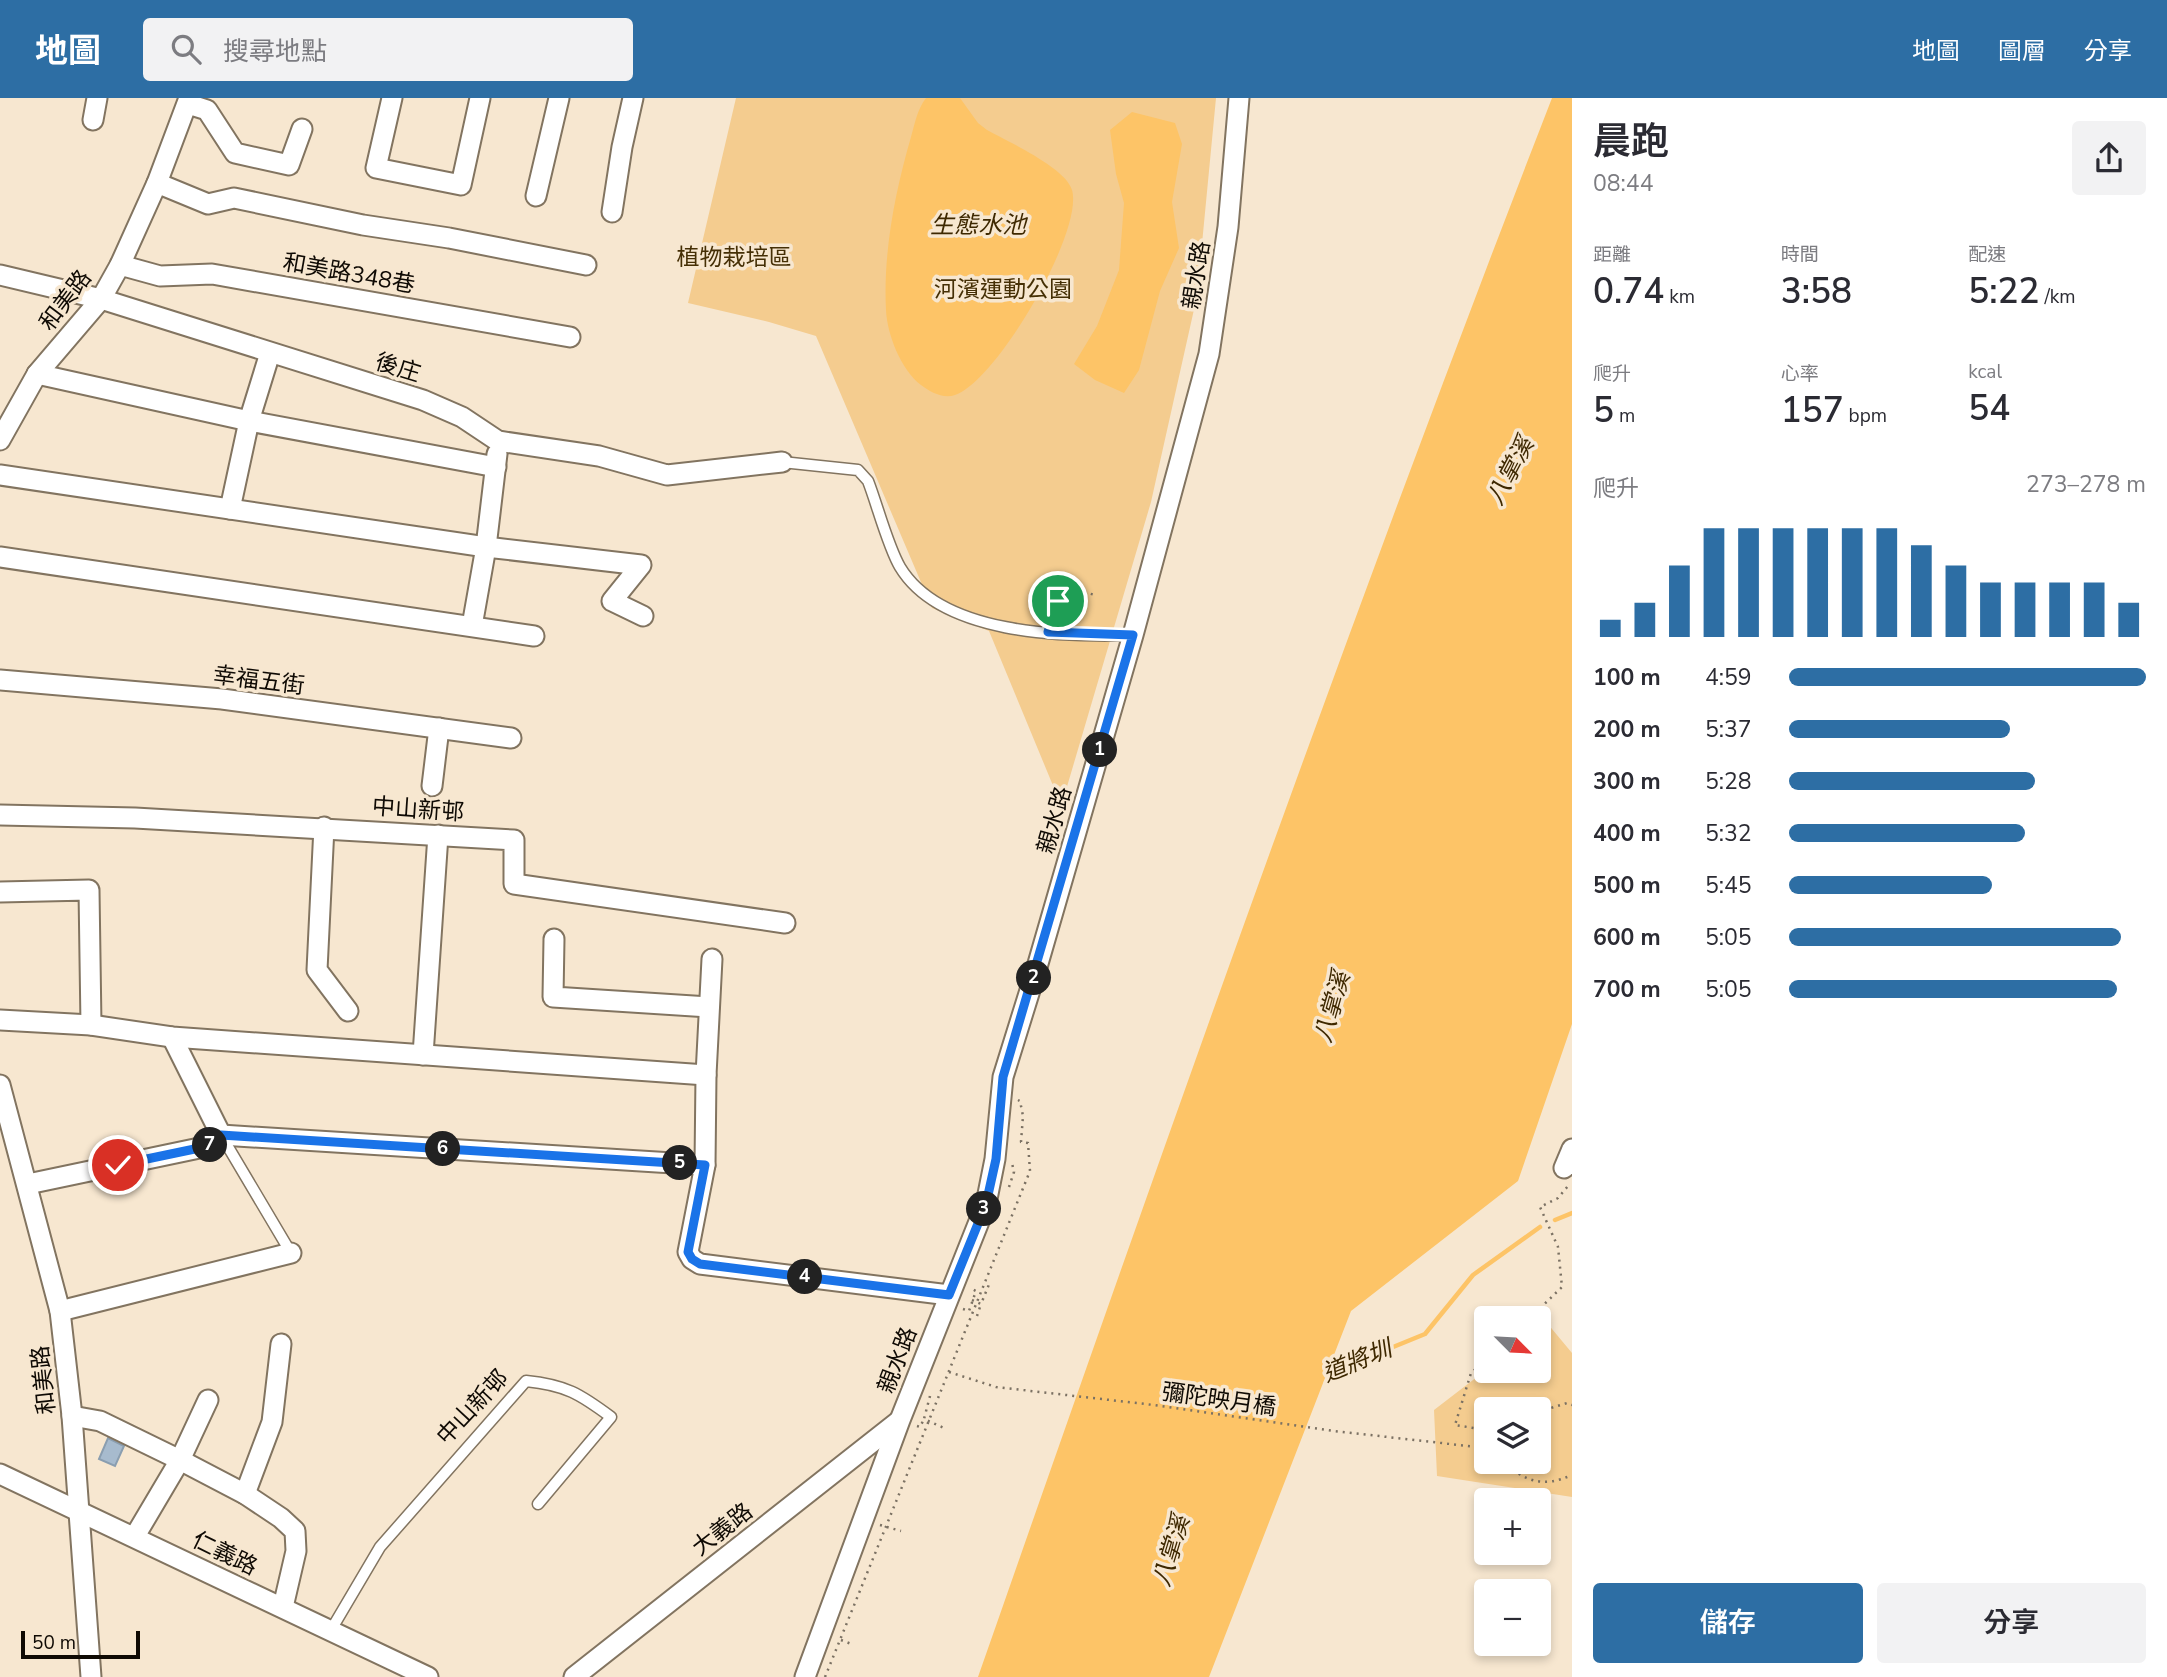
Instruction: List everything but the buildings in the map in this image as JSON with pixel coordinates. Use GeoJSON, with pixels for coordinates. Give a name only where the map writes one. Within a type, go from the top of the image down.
{"type":"FeatureCollection","features":[{"type":"Feature","properties":{"kind":"street"},"geometry":{"type":"LineString","coordinates":[[93,120],[97,98]]}},
{"type":"Feature","properties":{"kind":"street"},"geometry":{"type":"LineString","coordinates":[[392,98],[376,168],[461,185],[480,98]]}},
{"type":"Feature","properties":{"kind":"street"},"geometry":{"type":"LineString","coordinates":[[536,196],[559,98]]}},
{"type":"Feature","properties":{"kind":"street"},"geometry":{"type":"LineString","coordinates":[[612,212],[633,98]]}},
{"type":"Feature","properties":{"kind":"street","name":"親水路"},"geometry":{"type":"LineString","coordinates":[[805,1677],[956,1302],[986,1204],[996,1159],[1003,1077],[1133,635],[1209,354],[1228,227],[1239,98]]}},
{"type":"Feature","properties":{"kind":"street"},"geometry":{"type":"LineString","coordinates":[[188,101],[206,110],[235,153],[289,165],[302,130]]}},
{"type":"Feature","properties":{"kind":"street","name":"和美路"},"geometry":{"type":"LineString","coordinates":[[0,440],[37,374],[101,299],[120,265],[158,183],[188,101]]}},
{"type":"Feature","properties":{"kind":"street"},"geometry":{"type":"LineString","coordinates":[[158,183],[208,204],[234,198],[363,225],[449,238],[586,265]]}},
{"type":"Feature","properties":{"kind":"street","name":"和美路348巷"},"geometry":{"type":"LineString","coordinates":[[120,265],[160,276],[212,274],[570,337]]}},
{"type":"Feature","properties":{"kind":"street","name":"後庄"},"geometry":{"type":"LineString","coordinates":[[0,275],[101,299],[423,400],[462,417],[498,441],[599,456],[667,475],[782,462]]}},
{"type":"Feature","properties":{"kind":"street"},"geometry":{"type":"LineString","coordinates":[[230,509],[249,421],[270,353]]}},
{"type":"Feature","properties":{"kind":"street"},"geometry":{"type":"LineString","coordinates":[[37,374],[249,421],[496,467]]}},
{"type":"Feature","properties":{"kind":"street"},"geometry":{"type":"LineString","coordinates":[[472,626],[486,547],[498,441]]}},
{"type":"Feature","properties":{"kind":"street"},"geometry":{"type":"LineString","coordinates":[[0,475],[486,547],[641,565],[612,601],[643,616]]}},
{"type":"Feature","properties":{"kind":"street"},"geometry":{"type":"LineString","coordinates":[[0,557],[534,636]]}},
{"type":"Feature","properties":{"kind":"street","name":"幸福五街"},"geometry":{"type":"LineString","coordinates":[[0,680],[222,699],[511,738]]}},
{"type":"Feature","properties":{"kind":"street"},"geometry":{"type":"LineString","coordinates":[[432,786],[439,728]]}},
{"type":"Feature","properties":{"kind":"street","name":"中山新邨"},"geometry":{"type":"LineString","coordinates":[[0,815],[324,827],[514,840],[514,884],[785,923]]}},
{"type":"Feature","properties":{"kind":"street"},"geometry":{"type":"LineString","coordinates":[[324,827],[317,970],[348,1011]]}},
{"type":"Feature","properties":{"kind":"street"},"geometry":{"type":"LineString","coordinates":[[424,1055],[438,835]]}},
{"type":"Feature","properties":{"kind":"street"},"geometry":{"type":"LineString","coordinates":[[0,892],[89,890],[91,1026]]}},
{"type":"Feature","properties":{"kind":"street"},"geometry":{"type":"LineString","coordinates":[[554,939],[553,997],[709,1007]]}},
{"type":"Feature","properties":{"kind":"street"},"geometry":{"type":"LineString","coordinates":[[712,960],[705,1165],[688,1252],[692,1259],[700,1264],[956,1302]]}},
{"type":"Feature","properties":{"kind":"street"},"geometry":{"type":"LineString","coordinates":[[0,1020],[91,1026],[172,1037],[706,1075]]}},
{"type":"Feature","properties":{"kind":"street"},"geometry":{"type":"LineString","coordinates":[[172,1037],[221,1135]]}},
{"type":"Feature","properties":{"kind":"street","name":"和美路"},"geometry":{"type":"LineString","coordinates":[[0,1085],[60,1311],[72,1416],[91,1677]]}},
{"type":"Feature","properties":{"kind":"street"},"geometry":{"type":"LineString","coordinates":[[28,1184],[209,1146],[221,1135],[705,1165]]}},
{"type":"Feature","properties":{"kind":"street"},"geometry":{"type":"LineString","coordinates":[[1564,1168],[1572,1149]]}},
{"type":"Feature","properties":{"kind":"street"},"geometry":{"type":"LineString","coordinates":[[60,1311],[291,1253]]}},
{"type":"Feature","properties":{"kind":"street"},"geometry":{"type":"LineString","coordinates":[[245,1494],[272,1422],[281,1344]]}},
{"type":"Feature","properties":{"kind":"street"},"geometry":{"type":"LineString","coordinates":[[135,1536],[180,1460],[208,1401]]}},
{"type":"Feature","properties":{"kind":"street"},"geometry":{"type":"LineString","coordinates":[[72,1416],[100,1421],[180,1460],[245,1494],[281,1518],[295,1531],[296,1551],[283,1607]]}},
{"type":"Feature","properties":{"kind":"street","name":"大義路"},"geometry":{"type":"LineString","coordinates":[[574,1677],[908,1423]]}},
{"type":"Feature","properties":{"kind":"street","name":"仁義路"},"geometry":{"type":"LineString","coordinates":[[0,1474],[428,1677]]}},
{"type":"Feature","properties":{"kind":"lane"},"geometry":{"type":"LineString","coordinates":[[782,462],[858,470],[868,481],[898,566],[914,587],[933,601],[962,615],[1006,628],[1133,635]]}},
{"type":"Feature","properties":{"kind":"lane"},"geometry":{"type":"LineString","coordinates":[[221,1135],[291,1253]]}},
{"type":"Feature","properties":{"kind":"lane","name":"中山新邨"},"geometry":{"type":"LineString","coordinates":[[331,1630],[380,1547],[526,1381],[550,1384],[583,1396],[611,1417],[538,1504]]}},
{"type":"Feature","properties":{"kind":"path"},"geometry":{"type":"LineString","coordinates":[[1048,632],[1058,601],[1076,590],[1095,595]]}},
{"type":"Feature","properties":{"kind":"path"},"geometry":{"type":"LineString","coordinates":[[825,1677],[926,1420],[949,1372],[1030,1171],[1028,1143],[1021,1142],[1023,1116],[1020,1101]]}},
{"type":"Feature","properties":{"kind":"path"},"geometry":{"type":"LineString","coordinates":[[1542,1306],[1562,1287],[1558,1247],[1540,1206],[1558,1198],[1572,1182],[1564,1168]]}},
{"type":"Feature","properties":{"kind":"path"},"geometry":{"type":"LineString","coordinates":[[956,1302],[968,1311],[977,1303],[990,1283]]}},
{"type":"Feature","properties":{"kind":"path"},"geometry":{"type":"LineString","coordinates":[[971,1289],[976,1291],[976,1316]]}},
{"type":"Feature","properties":{"kind":"path"},"geometry":{"type":"LineString","coordinates":[[1474,1370],[1455,1425],[1474,1428]]}},
{"type":"Feature","properties":{"kind":"path","name":"彌陀映月橋"},"geometry":{"type":"LineString","coordinates":[[949,1372],[996,1387],[1474,1447]]}},
{"type":"Feature","properties":{"kind":"path"},"geometry":{"type":"LineString","coordinates":[[908,1423],[920,1427],[926,1420],[931,1390]]}},
{"type":"Feature","properties":{"kind":"path"},"geometry":{"type":"LineString","coordinates":[[1551,1408],[1566,1403],[1572,1405]]}},
{"type":"Feature","properties":{"kind":"path"},"geometry":{"type":"LineString","coordinates":[[926,1420],[944,1428]]}},
{"type":"Feature","properties":{"kind":"path"},"geometry":{"type":"LineString","coordinates":[[1517,1474],[1552,1484],[1572,1475]]}},
{"type":"Feature","properties":{"kind":"path"},"geometry":{"type":"LineString","coordinates":[[880,1525],[901,1531]]}},
{"type":"Feature","properties":{"kind":"path"},"geometry":{"type":"LineString","coordinates":[[840,1640],[854,1645]]}},
{"type":"Feature","properties":{"kind":"green space","name":"河濱運動公園"},"geometry":{"type":"Polygon","coordinates":[[[736,98],[1216,98],[1197,296],[1151,502],[1066,790],[1054,788],[989,631],[932,608],[816,336],[688,303],[736,98]]]}},
{"type":"Feature","properties":{"kind":"green space"},"geometry":{"type":"Polygon","coordinates":[[[1551,1328],[1572,1353],[1572,1497],[1551,1494],[1551,1488],[1514,1488],[1437,1476],[1434,1410],[1474,1379],[1474,1383],[1551,1383],[1551,1328]]]}},
{"type":"Feature","properties":{"kind":"water","name":"生態水池"},"geometry":{"type":"Polygon","coordinates":[[[926,98],[960,98],[978,123],[1048,164],[1072,190],[1072,210],[1065,238],[1033,303],[992,363],[972,384],[950,396],[928,390],[907,370],[892,340],[886,310],[886,267],[895,201],[915,122],[926,98]]]}},
{"type":"Feature","properties":{"kind":"water","name":"八掌溪"},"geometry":{"type":"Polygon","coordinates":[[[1552,98],[1572,98],[1572,1024],[1518,1181],[1351,1311],[1209,1677],[978,1677],[1187,1083],[1330,688],[1552,98]]]}},
{"type":"Feature","properties":{"kind":"water"},"geometry":{"type":"Polygon","coordinates":[[[1132,112],[1175,123],[1182,144],[1172,202],[1179,248],[1160,291],[1139,370],[1124,393],[1095,380],[1074,364],[1097,326],[1119,270],[1124,203],[1116,174],[1110,130],[1132,112]]]}},
{"type":"Feature","properties":{"kind":"waterway","name":"道將圳"},"geometry":{"type":"LineString","coordinates":[[1555,1220],[1572,1213]]}},
{"type":"Feature","properties":{"kind":"waterway","name":"道將圳"},"geometry":{"type":"LineString","coordinates":[[1322,1376],[1425,1334],[1473,1275],[1540,1227]]}},
{"type":"Feature","properties":{"kind":"route"},"geometry":{"type":"LineString","coordinates":[[118,1165],[209,1146],[221,1135],[705,1165],[688,1252],[692,1259],[700,1264],[949,1295],[986,1204],[996,1159],[1003,1077],[1133,635],[1048,632],[1058,601]]}},
{"type":"Feature","properties":{"kind":"park label","name":"植物栽培區"},"geometry":{"type":"Point","coordinates":[734,257]}}]}
